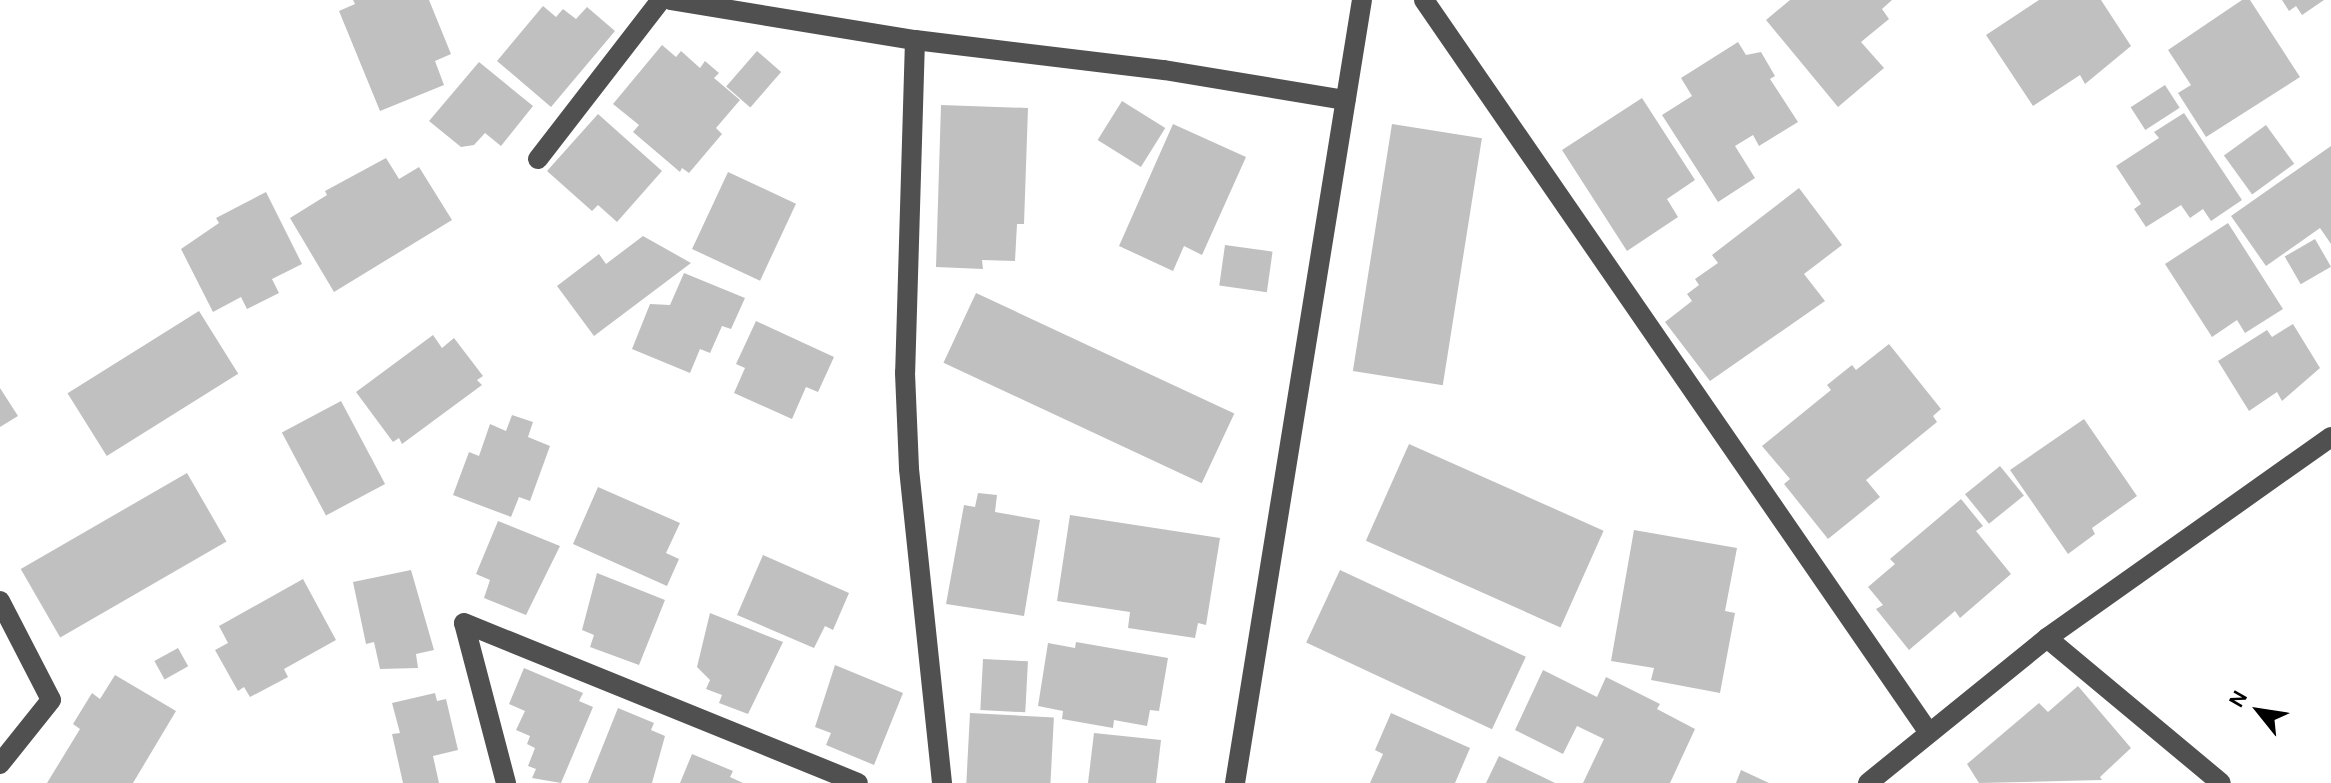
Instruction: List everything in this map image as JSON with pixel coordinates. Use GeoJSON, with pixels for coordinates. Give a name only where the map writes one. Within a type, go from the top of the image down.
{"type":"FeatureCollection","features":[{"type":"Feature","properties":{"kind":"street"},"geometry":{"type":"LineString","coordinates":[[538,159],[661,0]]}},
{"type":"Feature","properties":{"kind":"street"},"geometry":{"type":"LineString","coordinates":[[670,0],[915,40],[1164,70],[1346,100]]}},
{"type":"Feature","properties":{"kind":"street"},"geometry":{"type":"LineString","coordinates":[[1235,783],[1362,0]]}},
{"type":"Feature","properties":{"kind":"street"},"geometry":{"type":"LineString","coordinates":[[1424,0],[1927,730]]}},
{"type":"Feature","properties":{"kind":"street"},"geometry":{"type":"LineString","coordinates":[[915,40],[905,373],[909,469],[942,783]]}},
{"type":"Feature","properties":{"kind":"street"},"geometry":{"type":"LineString","coordinates":[[1868,783],[1927,730],[2047,638],[2331,437]]}},
{"type":"Feature","properties":{"kind":"street"},"geometry":{"type":"LineString","coordinates":[[0,601],[51,700],[0,764]]}},
{"type":"Feature","properties":{"kind":"street"},"geometry":{"type":"LineString","coordinates":[[506,783],[464,623],[858,783]]}},
{"type":"Feature","properties":{"kind":"street"},"geometry":{"type":"LineString","coordinates":[[2047,638],[2221,783]]}},
{"type":"Feature","properties":{"kind":"building"},"geometry":{"type":"Polygon","coordinates":[[[353,0],[429,0],[451,54],[435,61],[444,85],[380,111],[339,11],[355,4],[353,0]]]}},
{"type":"Feature","properties":{"kind":"building"},"geometry":{"type":"Polygon","coordinates":[[[1790,0],[1892,0],[1882,9],[1889,19],[1861,42],[1884,68],[1838,107],[1766,20],[1790,0]]]}},
{"type":"Feature","properties":{"kind":"building"},"geometry":{"type":"Polygon","coordinates":[[[2039,0],[2101,0],[2131,46],[2085,84],[2080,75],[2033,106],[1986,35],[2039,0]]]}},
{"type":"Feature","properties":{"kind":"building"},"geometry":{"type":"Polygon","coordinates":[[[2242,0],[2250,0],[2300,77],[2206,137],[2178,93],[2191,85],[2168,50],[2242,0]]]}},
{"type":"Feature","properties":{"kind":"building"},"geometry":{"type":"Polygon","coordinates":[[[2282,0],[2324,0],[2302,15],[2296,6],[2289,11],[2282,0]]]}},
{"type":"Feature","properties":{"kind":"building"},"geometry":{"type":"Polygon","coordinates":[[[543,6],[556,17],[563,9],[576,19],[587,7],[615,31],[551,107],[497,61],[543,6]]]}},
{"type":"Feature","properties":{"kind":"building"},"geometry":{"type":"Polygon","coordinates":[[[1738,42],[1746,55],[1761,52],[1775,76],[1770,79],[1798,122],[1759,146],[1753,135],[1735,146],[1755,178],[1718,202],[1662,115],[1692,96],[1681,78],[1738,42]]]}},
{"type":"Feature","properties":{"kind":"building"},"geometry":{"type":"Polygon","coordinates":[[[662,45],[676,57],[681,51],[700,68],[705,61],[719,73],[714,78],[740,100],[716,128],[722,134],[689,173],[682,168],[680,172],[633,132],[639,125],[613,104],[662,45]]]}},
{"type":"Feature","properties":{"kind":"building"},"geometry":{"type":"Polygon","coordinates":[[[757,51],[781,72],[750,107],[726,86],[757,51]]]}},
{"type":"Feature","properties":{"kind":"building"},"geometry":{"type":"Polygon","coordinates":[[[479,62],[533,106],[501,146],[485,133],[474,145],[461,147],[429,121],[479,62]]]}},
{"type":"Feature","properties":{"kind":"building"},"geometry":{"type":"Polygon","coordinates":[[[2165,85],[2180,108],[2145,130],[2131,107],[2165,85]]]}},
{"type":"Feature","properties":{"kind":"building"},"geometry":{"type":"Polygon","coordinates":[[[1642,98],[1695,180],[1667,199],[1678,217],[1627,251],[1562,150],[1642,98]]]}},
{"type":"Feature","properties":{"kind":"building"},"geometry":{"type":"Polygon","coordinates":[[[1122,101],[1165,128],[1141,167],[1098,140],[1122,101]]]}},
{"type":"Feature","properties":{"kind":"building"},"geometry":{"type":"Polygon","coordinates":[[[941,105],[1028,108],[1024,224],[1017,224],[1015,261],[982,260],[983,269],[936,267],[941,105]]]}},
{"type":"Feature","properties":{"kind":"building"},"geometry":{"type":"Polygon","coordinates":[[[2184,113],[2242,200],[2211,221],[2203,209],[2190,218],[2181,205],[2146,227],[2134,209],[2141,204],[2116,166],[2159,138],[2154,132],[2184,113]]]}},
{"type":"Feature","properties":{"kind":"building"},"geometry":{"type":"Polygon","coordinates":[[[598,114],[662,171],[617,222],[598,205],[592,211],[547,171],[598,114]]]}},
{"type":"Feature","properties":{"kind":"building"},"geometry":{"type":"Polygon","coordinates":[[[1173,124],[1246,157],[1202,255],[1184,246],[1173,271],[1119,246],[1173,124]]]}},
{"type":"Feature","properties":{"kind":"building"},"geometry":{"type":"Polygon","coordinates":[[[1392,124],[1482,138],[1443,385],[1353,371],[1392,124]]]}},
{"type":"Feature","properties":{"kind":"building"},"geometry":{"type":"Polygon","coordinates":[[[2266,125],[2294,164],[2252,194],[2224,156],[2266,125]]]}},
{"type":"Feature","properties":{"kind":"building"},"geometry":{"type":"Polygon","coordinates":[[[2331,146],[2331,244],[2320,228],[2266,266],[2231,216],[2331,146]]]}},
{"type":"Feature","properties":{"kind":"building"},"geometry":{"type":"Polygon","coordinates":[[[386,158],[399,179],[419,167],[452,220],[334,292],[290,218],[327,195],[325,191],[386,158]]]}},
{"type":"Feature","properties":{"kind":"building"},"geometry":{"type":"Polygon","coordinates":[[[728,172],[796,204],[760,281],[692,249],[728,172]]]}},
{"type":"Feature","properties":{"kind":"building"},"geometry":{"type":"Polygon","coordinates":[[[1799,188],[1842,245],[1804,274],[1825,301],[1710,381],[1665,322],[1692,301],[1687,294],[1699,285],[1695,279],[1718,263],[1712,255],[1799,188]]]}},
{"type":"Feature","properties":{"kind":"building"},"geometry":{"type":"Polygon","coordinates":[[[266,192],[302,264],[272,279],[279,293],[247,309],[241,297],[213,312],[181,249],[219,223],[216,218],[266,192]]]}},
{"type":"Feature","properties":{"kind":"building"},"geometry":{"type":"Polygon","coordinates":[[[2228,223],[2283,309],[2245,333],[2237,320],[2212,337],[2165,264],[2228,223]]]}},
{"type":"Feature","properties":{"kind":"building"},"geometry":{"type":"Polygon","coordinates":[[[643,236],[691,263],[594,336],[557,286],[599,254],[606,264],[643,236]]]}},
{"type":"Feature","properties":{"kind":"building"},"geometry":{"type":"Polygon","coordinates":[[[2315,239],[2331,267],[2301,284],[2285,257],[2315,239]]]}},
{"type":"Feature","properties":{"kind":"building"},"geometry":{"type":"Polygon","coordinates":[[[1225,245],[1273,252],[1267,292],[1219,286],[1225,245]]]}},
{"type":"Feature","properties":{"kind":"building"},"geometry":{"type":"Polygon","coordinates":[[[684,273],[745,298],[731,329],[722,326],[710,353],[700,349],[690,373],[632,349],[650,304],[670,305],[684,273]]]}},
{"type":"Feature","properties":{"kind":"building"},"geometry":{"type":"Polygon","coordinates":[[[976,293],[1234,413],[1202,483],[943,363],[976,293]]]}},
{"type":"Feature","properties":{"kind":"building"},"geometry":{"type":"Polygon","coordinates":[[[199,311],[238,374],[107,456],[68,393],[199,311]]]}},
{"type":"Feature","properties":{"kind":"building"},"geometry":{"type":"Polygon","coordinates":[[[756,321],[834,357],[818,392],[806,387],[792,419],[734,393],[745,368],[736,364],[756,321]]]}},
{"type":"Feature","properties":{"kind":"building"},"geometry":{"type":"Polygon","coordinates":[[[2293,324],[2320,368],[2282,401],[2277,392],[2249,411],[2218,361],[2267,330],[2272,337],[2293,324]]]}},
{"type":"Feature","properties":{"kind":"building"},"geometry":{"type":"Polygon","coordinates":[[[433,335],[442,348],[454,338],[483,376],[477,380],[482,385],[402,444],[399,438],[393,442],[356,392],[433,335]]]}},
{"type":"Feature","properties":{"kind":"building"},"geometry":{"type":"Polygon","coordinates":[[[1889,344],[1941,409],[1933,416],[1937,422],[1866,480],[1880,497],[1828,539],[1784,484],[1790,479],[1762,446],[1831,390],[1827,385],[1852,365],[1856,370],[1889,344]]]}},
{"type":"Feature","properties":{"kind":"building"},"geometry":{"type":"Polygon","coordinates":[[[0,388],[18,416],[0,427],[0,388]]]}},
{"type":"Feature","properties":{"kind":"building"},"geometry":{"type":"Polygon","coordinates":[[[341,401],[385,484],[326,515],[282,432],[341,401]]]}},
{"type":"Feature","properties":{"kind":"building"},"geometry":{"type":"Polygon","coordinates":[[[512,415],[533,422],[528,437],[550,446],[530,501],[519,497],[511,517],[453,495],[469,452],[479,456],[490,424],[506,431],[512,415]]]}},
{"type":"Feature","properties":{"kind":"building"},"geometry":{"type":"Polygon","coordinates":[[[2084,419],[2137,496],[2092,528],[2095,534],[2068,554],[2010,470],[2084,419]]]}},
{"type":"Feature","properties":{"kind":"building"},"geometry":{"type":"Polygon","coordinates":[[[1409,444],[1604,531],[1560,627],[1366,541],[1409,444]]]}},
{"type":"Feature","properties":{"kind":"building"},"geometry":{"type":"Polygon","coordinates":[[[2000,466],[2024,496],[1989,524],[1965,494],[2000,466]]]}},
{"type":"Feature","properties":{"kind":"building"},"geometry":{"type":"Polygon","coordinates":[[[187,473],[227,541],[60,637],[21,569],[187,473]]]}},
{"type":"Feature","properties":{"kind":"building"},"geometry":{"type":"Polygon","coordinates":[[[598,487],[680,523],[666,553],[679,559],[667,586],[573,544],[598,487]]]}},
{"type":"Feature","properties":{"kind":"building"},"geometry":{"type":"Polygon","coordinates":[[[978,493],[997,495],[995,512],[1040,520],[1024,616],[946,604],[964,505],[975,507],[978,493]]]}},
{"type":"Feature","properties":{"kind":"building"},"geometry":{"type":"Polygon","coordinates":[[[1961,499],[1983,526],[1976,531],[2011,574],[1960,618],[1955,611],[1909,650],[1876,609],[1883,605],[1868,587],[1895,564],[1890,559],[1961,499]]]}},
{"type":"Feature","properties":{"kind":"building"},"geometry":{"type":"Polygon","coordinates":[[[1070,515],[1220,538],[1206,625],[1198,623],[1195,638],[1128,628],[1130,612],[1057,601],[1070,515]]]}},
{"type":"Feature","properties":{"kind":"building"},"geometry":{"type":"Polygon","coordinates":[[[498,521],[560,546],[526,615],[484,598],[490,580],[476,574],[498,521]]]}},
{"type":"Feature","properties":{"kind":"building"},"geometry":{"type":"Polygon","coordinates":[[[1634,530],[1737,548],[1725,611],[1735,613],[1720,693],[1651,680],[1654,668],[1611,661],[1634,530]]]}},
{"type":"Feature","properties":{"kind":"building"},"geometry":{"type":"Polygon","coordinates":[[[763,555],[849,593],[833,630],[825,626],[814,648],[737,615],[763,555]]]}},
{"type":"Feature","properties":{"kind":"building"},"geometry":{"type":"Polygon","coordinates":[[[411,570],[434,650],[416,654],[418,668],[380,669],[374,642],[366,644],[353,582],[411,570]]]}},
{"type":"Feature","properties":{"kind":"building"},"geometry":{"type":"Polygon","coordinates":[[[1340,570],[1526,657],[1492,729],[1306,643],[1340,570]]]}},
{"type":"Feature","properties":{"kind":"building"},"geometry":{"type":"Polygon","coordinates":[[[597,573],[665,600],[639,665],[590,647],[594,635],[582,630],[597,573]]]}},
{"type":"Feature","properties":{"kind":"building"},"geometry":{"type":"Polygon","coordinates":[[[303,579],[336,640],[284,669],[288,677],[250,697],[244,687],[238,691],[215,650],[228,643],[219,626],[303,579]]]}},
{"type":"Feature","properties":{"kind":"building"},"geometry":{"type":"Polygon","coordinates":[[[710,613],[783,642],[748,714],[719,703],[722,695],[706,689],[710,680],[697,667],[710,613]]]}},
{"type":"Feature","properties":{"kind":"building"},"geometry":{"type":"Polygon","coordinates":[[[1076,642],[1168,658],[1159,711],[1150,710],[1147,726],[1114,720],[1113,728],[1062,719],[1063,711],[1038,706],[1048,643],[1075,648],[1076,642]]]}},
{"type":"Feature","properties":{"kind":"building"},"geometry":{"type":"Polygon","coordinates":[[[178,648],[188,666],[165,679],[154,661],[178,648]]]}},
{"type":"Feature","properties":{"kind":"building"},"geometry":{"type":"Polygon","coordinates":[[[983,659],[1028,661],[1025,712],[980,710],[983,659]]]}},
{"type":"Feature","properties":{"kind":"building"},"geometry":{"type":"Polygon","coordinates":[[[835,665],[903,693],[874,765],[826,745],[831,733],[815,727],[835,665]]]}},
{"type":"Feature","properties":{"kind":"building"},"geometry":{"type":"Polygon","coordinates":[[[524,668],[583,693],[579,701],[593,707],[561,783],[532,778],[536,769],[528,766],[535,748],[527,744],[530,736],[516,730],[525,711],[509,704],[524,668]]]}},
{"type":"Feature","properties":{"kind":"building"},"geometry":{"type":"Polygon","coordinates":[[[1543,670],[1597,697],[1606,677],[1660,704],[1657,709],[1695,729],[1670,783],[1583,783],[1604,739],[1577,726],[1563,754],[1515,730],[1543,670]]]}},
{"type":"Feature","properties":{"kind":"building"},"geometry":{"type":"Polygon","coordinates":[[[115,675],[176,711],[133,783],[47,783],[80,729],[73,724],[92,693],[100,699],[115,675]]]}},
{"type":"Feature","properties":{"kind":"building"},"geometry":{"type":"Polygon","coordinates":[[[2078,686],[2131,748],[2100,777],[2102,780],[1979,783],[1967,764],[2039,703],[2048,712],[2078,686]]]}},
{"type":"Feature","properties":{"kind":"building"},"geometry":{"type":"Polygon","coordinates":[[[435,693],[437,701],[446,699],[458,750],[433,756],[439,783],[403,783],[392,734],[400,733],[392,703],[435,693]]]}},
{"type":"Feature","properties":{"kind":"building"},"geometry":{"type":"Polygon","coordinates":[[[618,708],[654,723],[651,730],[665,736],[652,783],[588,783],[618,708]]]}},
{"type":"Feature","properties":{"kind":"building"},"geometry":{"type":"Polygon","coordinates":[[[970,713],[1054,717],[1050,783],[966,783],[970,713]]]}},
{"type":"Feature","properties":{"kind":"building"},"geometry":{"type":"Polygon","coordinates":[[[1391,713],[1470,748],[1455,783],[1370,783],[1383,754],[1375,750],[1391,713]]]}},
{"type":"Feature","properties":{"kind":"building"},"geometry":{"type":"Polygon","coordinates":[[[1094,733],[1161,740],[1156,783],[1088,783],[1094,733]]]}},
{"type":"Feature","properties":{"kind":"building"},"geometry":{"type":"Polygon","coordinates":[[[692,754],[733,771],[730,777],[743,783],[680,783],[692,754]]]}},
{"type":"Feature","properties":{"kind":"building"},"geometry":{"type":"Polygon","coordinates":[[[1499,756],[1555,783],[1486,783],[1499,756]]]}},
{"type":"Feature","properties":{"kind":"building"},"geometry":{"type":"Polygon","coordinates":[[[1741,770],[1769,783],[1736,783],[1741,770]]]}}]}
